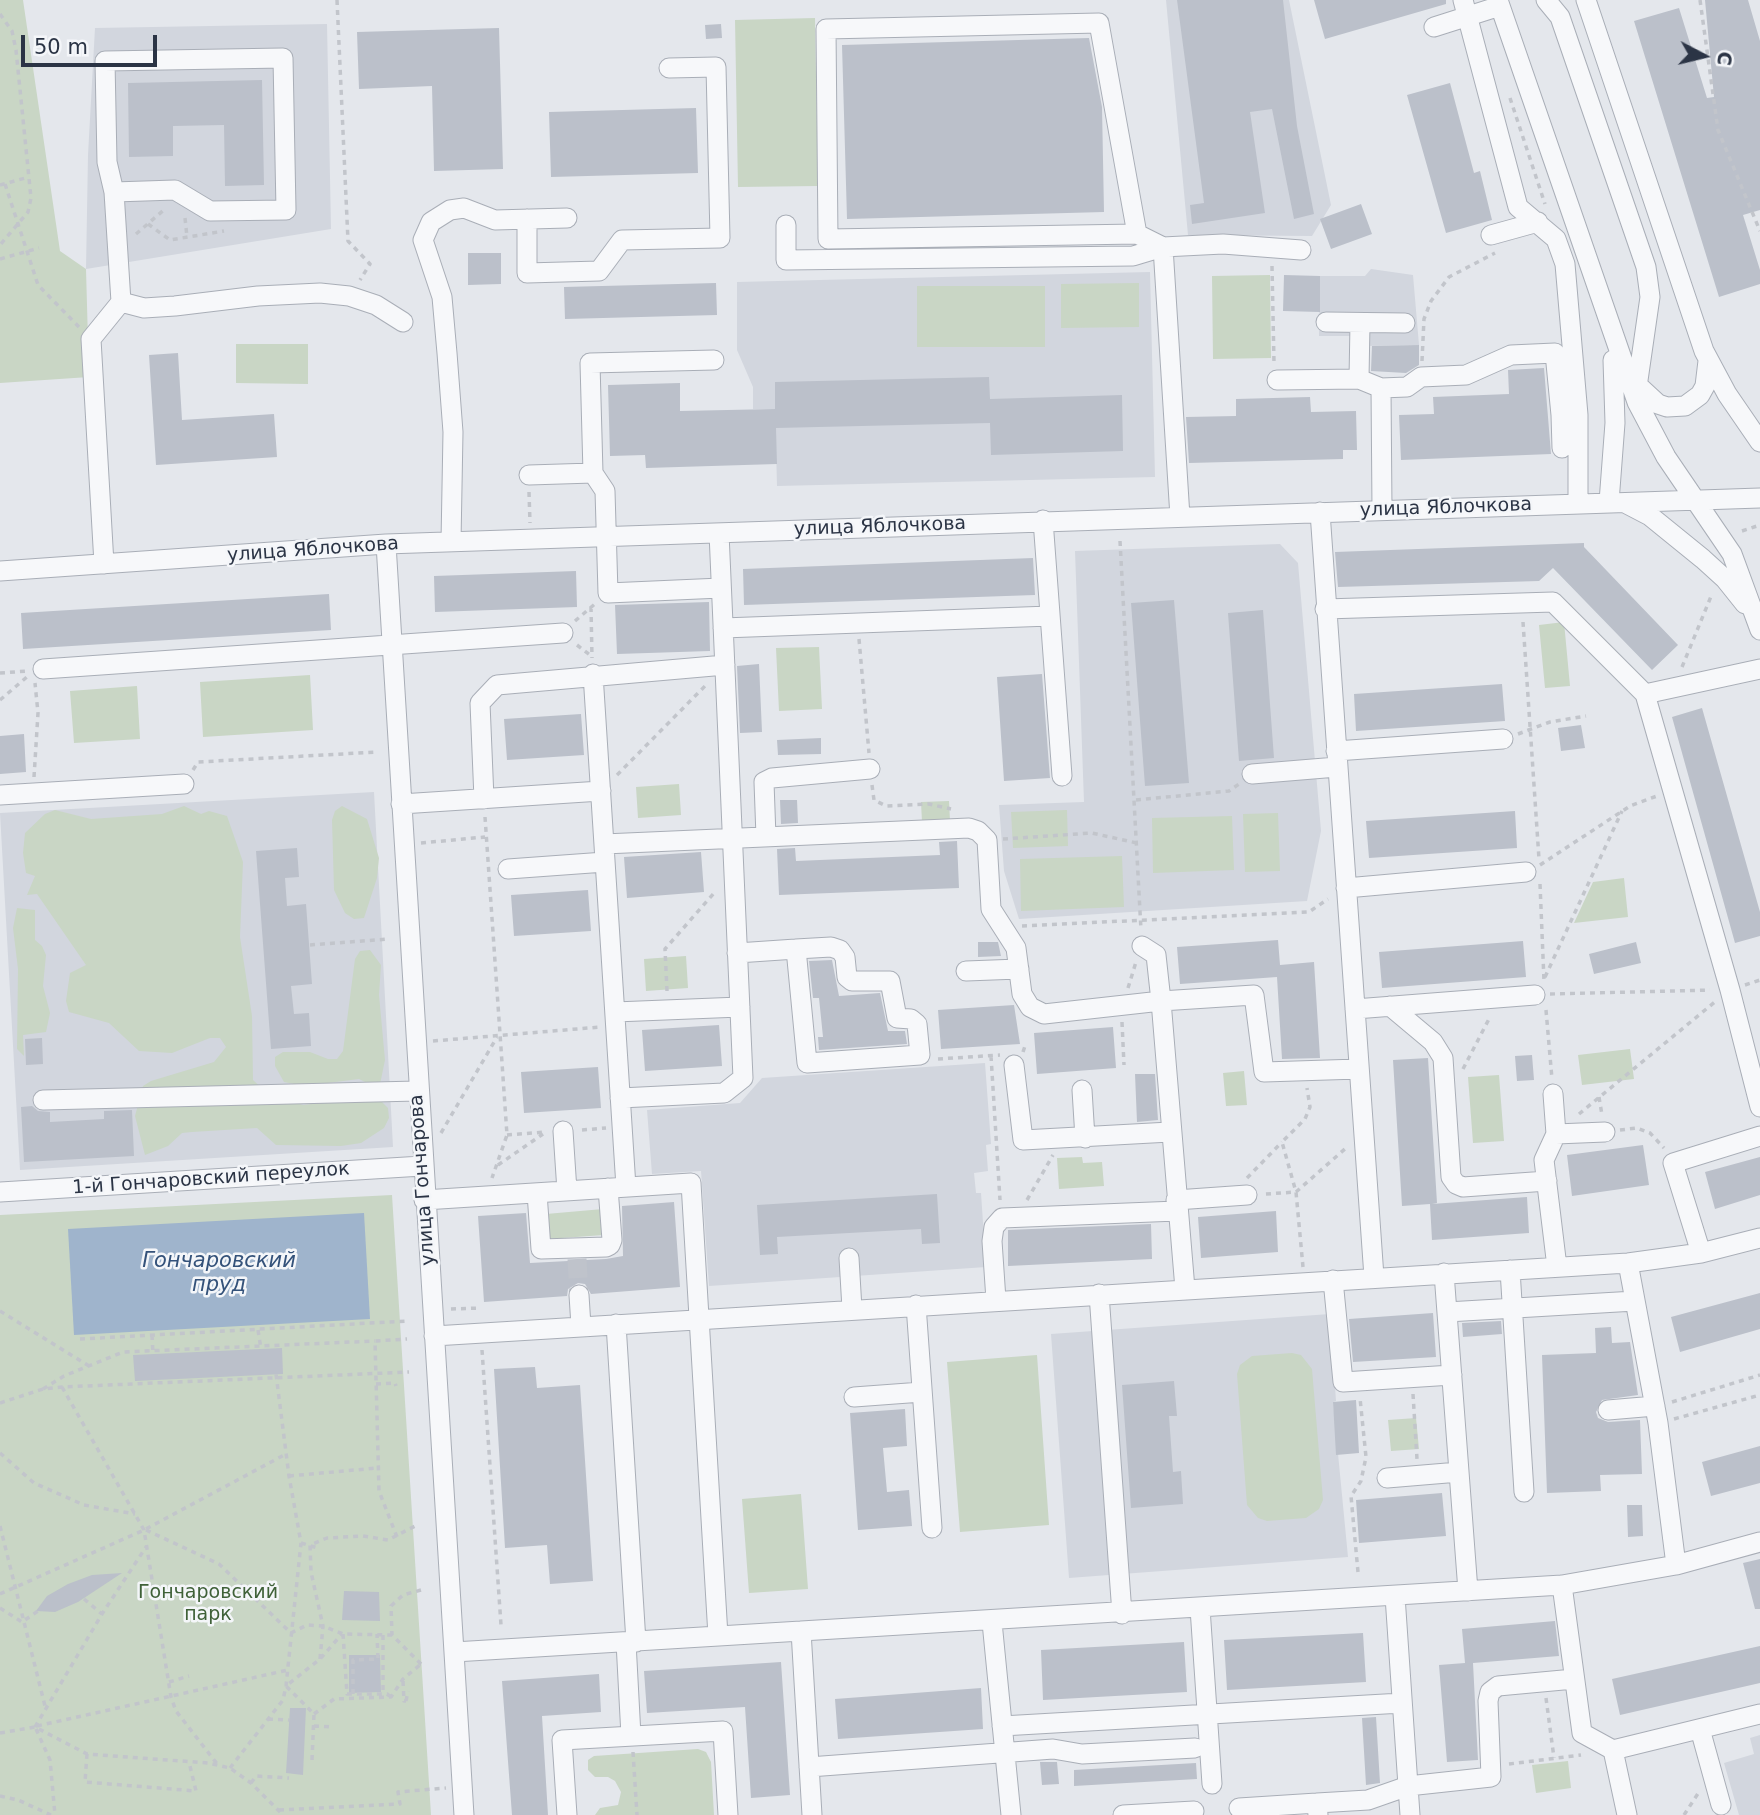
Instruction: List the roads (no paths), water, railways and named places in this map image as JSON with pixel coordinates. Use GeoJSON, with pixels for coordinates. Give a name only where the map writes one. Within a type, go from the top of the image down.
{"type":"FeatureCollection","features":[{"type":"Feature","properties":{"kind":"street"},"geometry":{"type":"LineString","coordinates":[[1546,0],[1560,17],[1646,267],[1650,297],[1633,387]]}},
{"type":"Feature","properties":{"kind":"street"},"geometry":{"type":"LineString","coordinates":[[1586,0],[1708,361],[1760,442]]}},
{"type":"Feature","properties":{"kind":"street"},"geometry":{"type":"LineString","coordinates":[[1434,27],[1465,8],[1499,3],[1609,326],[1646,423],[1693,501],[1720,533],[1732,554],[1759,626]]}},
{"type":"Feature","properties":{"kind":"street"},"geometry":{"type":"LineString","coordinates":[[1465,8],[1518,207],[1556,239],[1565,264],[1569,415],[1578,503]]}},
{"type":"Feature","properties":{"kind":"street"},"geometry":{"type":"LineString","coordinates":[[1137,234],[1099,23],[826,29],[828,239],[1137,234],[1163,247]]}},
{"type":"Feature","properties":{"kind":"street"},"geometry":{"type":"LineString","coordinates":[[104,564],[91,338],[121,302],[114,192],[107,162],[105,61],[283,58],[286,209],[210,211],[175,190],[114,192]]}},
{"type":"Feature","properties":{"kind":"street"},"geometry":{"type":"LineString","coordinates":[[527,219],[527,273],[599,271],[622,240],[720,238],[716,67],[669,68]]}},
{"type":"Feature","properties":{"kind":"street"},"geometry":{"type":"LineString","coordinates":[[451,542],[453,432],[446,339],[442,297],[423,240],[431,222],[450,210],[464,208],[495,220],[567,218]]}},
{"type":"Feature","properties":{"kind":"street"},"geometry":{"type":"LineString","coordinates":[[1495,234],[1538,222]]}},
{"type":"Feature","properties":{"kind":"street"},"geometry":{"type":"LineString","coordinates":[[786,225],[786,260],[1133,256],[1163,247],[1223,244],[1301,250]]}},
{"type":"Feature","properties":{"kind":"street"},"geometry":{"type":"LineString","coordinates":[[1163,247],[1180,517]]}},
{"type":"Feature","properties":{"kind":"street"},"geometry":{"type":"LineString","coordinates":[[121,302],[144,308],[258,296],[320,293],[349,296],[376,305],[403,322]]}},
{"type":"Feature","properties":{"kind":"street"},"geometry":{"type":"LineString","coordinates":[[1326,322],[1405,324]]}},
{"type":"Feature","properties":{"kind":"street"},"geometry":{"type":"LineString","coordinates":[[1359,379],[1360,323]]}},
{"type":"Feature","properties":{"kind":"street"},"geometry":{"type":"LineString","coordinates":[[1609,326],[1615,377],[1615,502],[1650,516],[1703,559],[1725,579],[1759,626]]}},
{"type":"Feature","properties":{"kind":"street"},"geometry":{"type":"LineString","coordinates":[[1277,380],[1359,379],[1381,388],[1407,387],[1421,377],[1466,375],[1511,355],[1555,353],[1569,415],[1562,448]]}},
{"type":"Feature","properties":{"kind":"street"},"geometry":{"type":"LineString","coordinates":[[714,360],[590,363],[593,472],[606,491],[608,593],[721,588]]}},
{"type":"Feature","properties":{"kind":"street"},"geometry":{"type":"LineString","coordinates":[[1633,387],[1658,404],[1676,408],[1685,406],[1700,395],[1708,361]]}},
{"type":"Feature","properties":{"kind":"street"},"geometry":{"type":"LineString","coordinates":[[1381,388],[1381,510]]}},
{"type":"Feature","properties":{"kind":"street"},"geometry":{"type":"LineString","coordinates":[[529,475],[593,472]]}},
{"type":"Feature","properties":{"kind":"street","name":"улица Яблочкова"},"geometry":{"type":"LineString","coordinates":[[0,571],[386,544],[1760,498]]}},
{"type":"Feature","properties":{"kind":"street"},"geometry":{"type":"LineString","coordinates":[[1320,512],[1374,1277]]}},
{"type":"Feature","properties":{"kind":"street"},"geometry":{"type":"LineString","coordinates":[[1043,520],[1062,776]]}},
{"type":"Feature","properties":{"kind":"street"},"geometry":{"type":"LineString","coordinates":[[621,1098],[723,1093],[743,1078],[719,533]]}},
{"type":"Feature","properties":{"kind":"street","name":"улица Гончарова"},"geometry":{"type":"LineString","coordinates":[[386,544],[422,1166],[464,1815]]}},
{"type":"Feature","properties":{"kind":"street"},"geometry":{"type":"LineString","coordinates":[[1325,609],[1553,602],[1645,695],[1730,990],[1760,1107]]}},
{"type":"Feature","properties":{"kind":"street"},"geometry":{"type":"LineString","coordinates":[[723,628],[1050,615]]}},
{"type":"Feature","properties":{"kind":"street"},"geometry":{"type":"LineString","coordinates":[[39,670],[563,633]]}},
{"type":"Feature","properties":{"kind":"street"},"geometry":{"type":"LineString","coordinates":[[484,799],[480,703],[497,685],[592,665],[725,665]]}},
{"type":"Feature","properties":{"kind":"street"},"geometry":{"type":"LineString","coordinates":[[537,1193],[541,1249],[577,1254],[610,1245],[617,1188],[621,1098],[592,665]]}},
{"type":"Feature","properties":{"kind":"street"},"geometry":{"type":"LineString","coordinates":[[1645,695],[1760,669]]}},
{"type":"Feature","properties":{"kind":"street"},"geometry":{"type":"LineString","coordinates":[[1252,774],[1336,759],[1503,739]]}},
{"type":"Feature","properties":{"kind":"street"},"geometry":{"type":"LineString","coordinates":[[766,837],[762,789],[764,782],[772,778],[870,769]]}},
{"type":"Feature","properties":{"kind":"street"},"geometry":{"type":"LineString","coordinates":[[0,795],[184,784]]}},
{"type":"Feature","properties":{"kind":"street"},"geometry":{"type":"LineString","coordinates":[[401,804],[601,791]]}},
{"type":"Feature","properties":{"kind":"street"},"geometry":{"type":"LineString","coordinates":[[508,869],[605,853],[733,838],[968,828],[987,840],[991,909],[1016,948],[1022,994],[1030,1007],[1044,1014],[1161,1000],[1254,995],[1258,1001],[1264,1072],[1359,1069]]}},
{"type":"Feature","properties":{"kind":"street"},"geometry":{"type":"LineString","coordinates":[[1346,888],[1535,872]]}},
{"type":"Feature","properties":{"kind":"street"},"geometry":{"type":"LineString","coordinates":[[1142,946],[1156,955],[1185,1289]]}},
{"type":"Feature","properties":{"kind":"street"},"geometry":{"type":"LineString","coordinates":[[737,954],[796,949],[831,947],[845,957],[847,977],[852,981],[890,981],[897,1018],[911,1019],[917,1024],[920,1055],[807,1063],[796,949]]}},
{"type":"Feature","properties":{"kind":"street"},"geometry":{"type":"LineString","coordinates":[[966,971],[1019,969]]}},
{"type":"Feature","properties":{"kind":"street"},"geometry":{"type":"LineString","coordinates":[[1355,1009],[1501,998],[1541,989]]}},
{"type":"Feature","properties":{"kind":"street"},"geometry":{"type":"LineString","coordinates":[[1390,1006],[1433,1042],[1443,1058],[1451,1177],[1456,1184],[1463,1187],[1547,1181]]}},
{"type":"Feature","properties":{"kind":"street"},"geometry":{"type":"LineString","coordinates":[[615,1019],[668,1010],[740,1007]]}},
{"type":"Feature","properties":{"kind":"street"},"geometry":{"type":"LineString","coordinates":[[1014,1065],[1023,1140],[1170,1132]]}},
{"type":"Feature","properties":{"kind":"street"},"geometry":{"type":"LineString","coordinates":[[1082,1090],[1085,1138]]}},
{"type":"Feature","properties":{"kind":"street"},"geometry":{"type":"LineString","coordinates":[[43,1100],[418,1091]]}},
{"type":"Feature","properties":{"kind":"street"},"geometry":{"type":"LineString","coordinates":[[1553,1094],[1556,1134],[1544,1160],[1557,1267]]}},
{"type":"Feature","properties":{"kind":"street"},"geometry":{"type":"LineString","coordinates":[[555,1132],[567,1191]]}},
{"type":"Feature","properties":{"kind":"street"},"geometry":{"type":"LineString","coordinates":[[1556,1134],[1605,1132]]}},
{"type":"Feature","properties":{"kind":"street"},"geometry":{"type":"LineString","coordinates":[[1700,1253],[1673,1163],[1760,1136]]}},
{"type":"Feature","properties":{"kind":"street","name":"1-й Гончаровский переулок"},"geometry":{"type":"LineString","coordinates":[[0,1192],[422,1166]]}},
{"type":"Feature","properties":{"kind":"street"},"geometry":{"type":"LineString","coordinates":[[425,1200],[691,1183],[718,1636]]}},
{"type":"Feature","properties":{"kind":"street"},"geometry":{"type":"LineString","coordinates":[[996,1300],[992,1241],[995,1227],[1009,1218],[1177,1206],[1247,1195]]}},
{"type":"Feature","properties":{"kind":"street"},"geometry":{"type":"LineString","coordinates":[[434,1336],[1305,1281],[1628,1264],[1700,1253],[1760,1238]]}},
{"type":"Feature","properties":{"kind":"street"},"geometry":{"type":"LineString","coordinates":[[849,1258],[852,1309]]}},
{"type":"Feature","properties":{"kind":"street"},"geometry":{"type":"LineString","coordinates":[[1628,1264],[1657,1415],[1676,1565]]}},
{"type":"Feature","properties":{"kind":"street"},"geometry":{"type":"LineString","coordinates":[[1510,1270],[1524,1492]]}},
{"type":"Feature","properties":{"kind":"street"},"geometry":{"type":"LineString","coordinates":[[1444,1273],[1468,1591]]}},
{"type":"Feature","properties":{"kind":"street"},"geometry":{"type":"LineString","coordinates":[[1333,1280],[1343,1382],[1452,1375]]}},
{"type":"Feature","properties":{"kind":"street"},"geometry":{"type":"LineString","coordinates":[[1099,1294],[1122,1614]]}},
{"type":"Feature","properties":{"kind":"street"},"geometry":{"type":"LineString","coordinates":[[579,1295],[581,1326]]}},
{"type":"Feature","properties":{"kind":"street"},"geometry":{"type":"LineString","coordinates":[[1447,1312],[1636,1301]]}},
{"type":"Feature","properties":{"kind":"street"},"geometry":{"type":"LineString","coordinates":[[916,1305],[932,1528]]}},
{"type":"Feature","properties":{"kind":"street"},"geometry":{"type":"LineString","coordinates":[[616,1324],[631,1642],[632,1736]]}},
{"type":"Feature","properties":{"kind":"street"},"geometry":{"type":"LineString","coordinates":[[854,1397],[922,1392]]}},
{"type":"Feature","properties":{"kind":"street"},"geometry":{"type":"LineString","coordinates":[[1608,1410],[1657,1415]]}},
{"type":"Feature","properties":{"kind":"street"},"geometry":{"type":"LineString","coordinates":[[1387,1478],[1459,1472]]}},
{"type":"Feature","properties":{"kind":"street"},"geometry":{"type":"LineString","coordinates":[[454,1652],[992,1622],[1562,1585],[1676,1565],[1760,1542]]}},
{"type":"Feature","properties":{"kind":"street"},"geometry":{"type":"LineString","coordinates":[[1562,1585],[1582,1733],[1613,1750],[1760,1714]]}},
{"type":"Feature","properties":{"kind":"street"},"geometry":{"type":"LineString","coordinates":[[1395,1596],[1410,1815]]}},
{"type":"Feature","properties":{"kind":"street"},"geometry":{"type":"LineString","coordinates":[[1200,1608],[1212,1784]]}},
{"type":"Feature","properties":{"kind":"street"},"geometry":{"type":"LineString","coordinates":[[992,1622],[1011,1815]]}},
{"type":"Feature","properties":{"kind":"street"},"geometry":{"type":"LineString","coordinates":[[801,1631],[812,1815]]}},
{"type":"Feature","properties":{"kind":"street"},"geometry":{"type":"LineString","coordinates":[[1239,1808],[1318,1809],[1368,1800],[1408,1786],[1487,1779],[1491,1777],[1493,1766],[1488,1701],[1490,1692],[1498,1686],[1574,1679]]}},
{"type":"Feature","properties":{"kind":"street"},"geometry":{"type":"LineString","coordinates":[[1002,1726],[1402,1703]]}},
{"type":"Feature","properties":{"kind":"street"},"geometry":{"type":"LineString","coordinates":[[1700,1729],[1721,1805]]}},
{"type":"Feature","properties":{"kind":"street"},"geometry":{"type":"LineString","coordinates":[[567,1815],[562,1740],[723,1731],[728,1815]]}},
{"type":"Feature","properties":{"kind":"street"},"geometry":{"type":"LineString","coordinates":[[809,1767],[1053,1749],[1082,1754],[1195,1748]]}},
{"type":"Feature","properties":{"kind":"street"},"geometry":{"type":"LineString","coordinates":[[1613,1750],[1627,1815]]}},
{"type":"Feature","properties":{"kind":"street"},"geometry":{"type":"LineString","coordinates":[[1123,1815],[1194,1811]]}},
{"type":"Feature","properties":{"kind":"water","name":"Гончаровский пруд"},"geometry":{"type":"Polygon","coordinates":[[[364,1213],[370,1319],[74,1335],[68,1229],[364,1213]]]}},
{"type":"Feature","properties":{"kind":"tunnel"},"geometry":{"type":"LineString","coordinates":[[577,1259],[579,1295]]}},
{"type":"Feature","properties":{"kind":"park label","name":"Гончаровский парк"},"geometry":{"type":"Point","coordinates":[208,1604]}}]}
